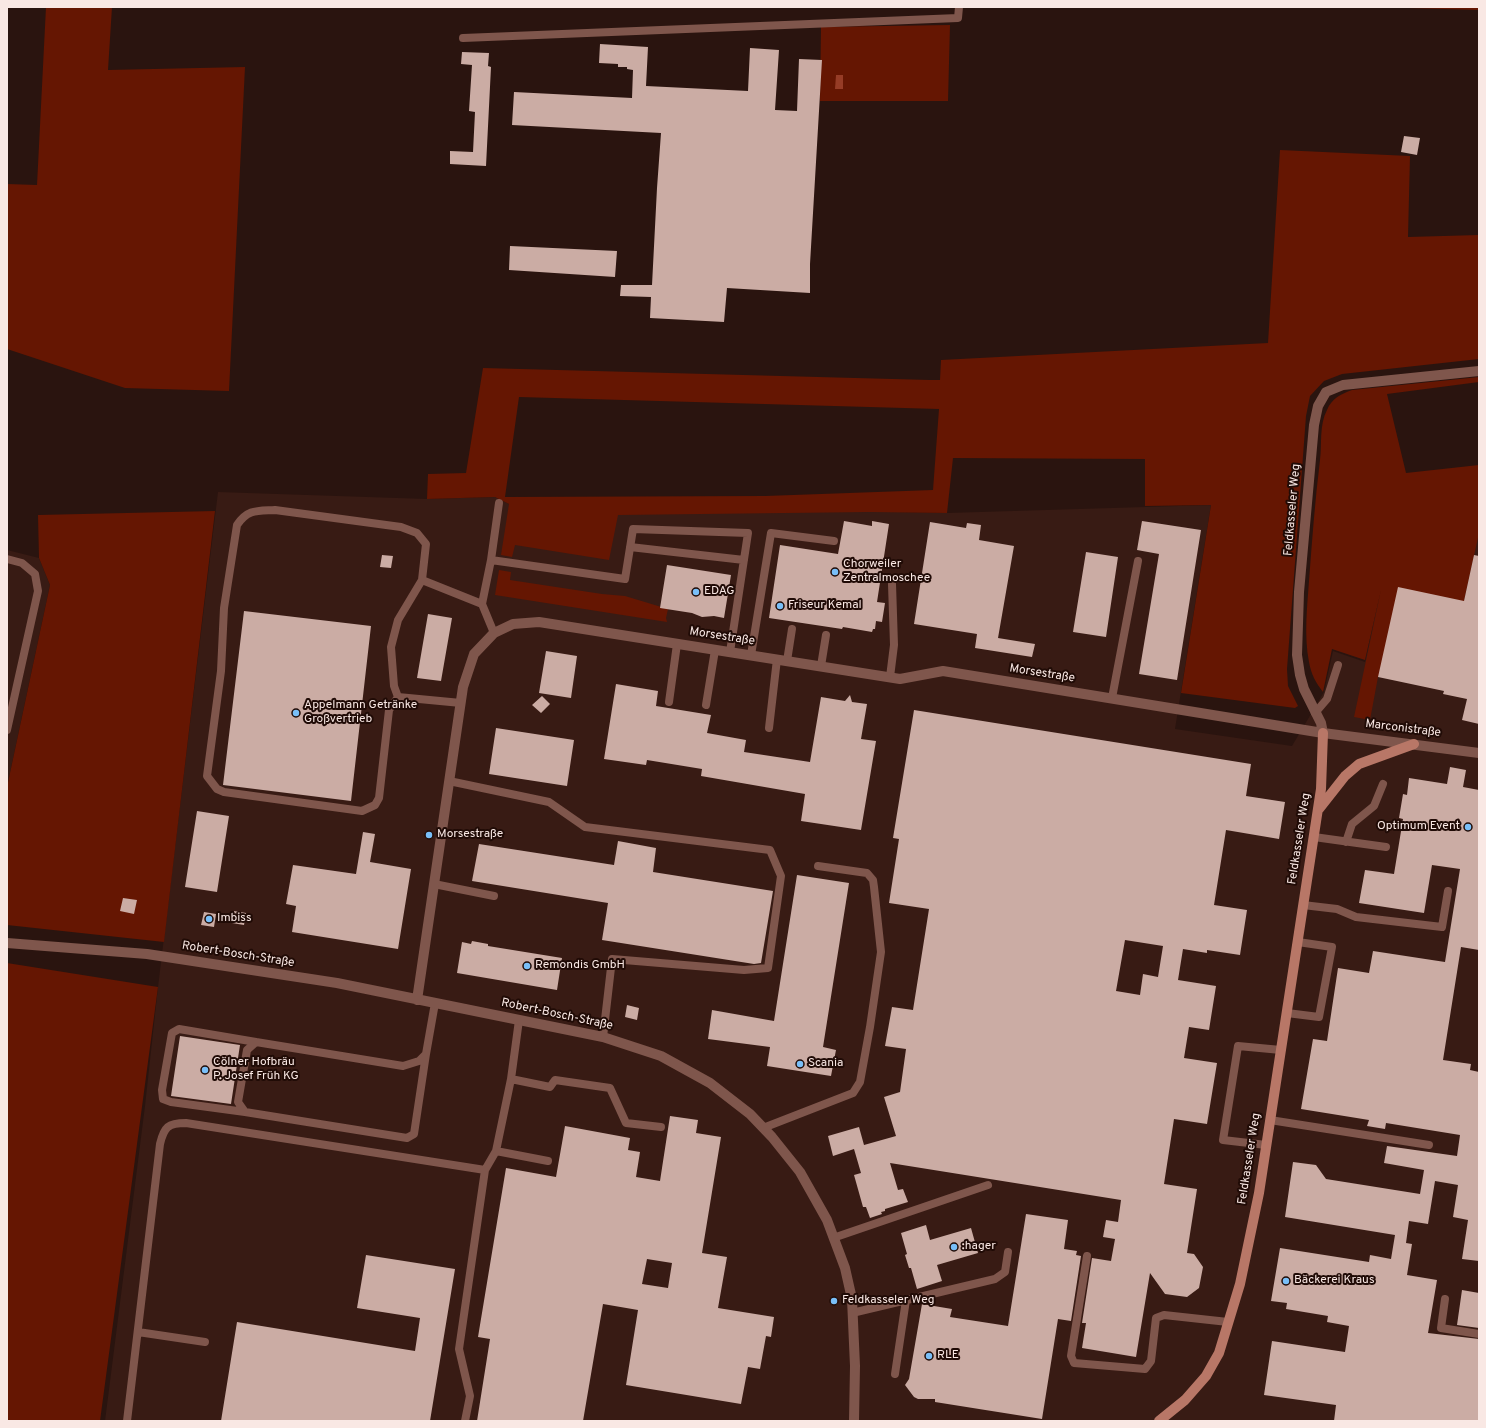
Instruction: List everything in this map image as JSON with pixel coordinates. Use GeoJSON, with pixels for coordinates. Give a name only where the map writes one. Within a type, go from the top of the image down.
{"type":"FeatureCollection","features":[{"type":"Feature","properties":{"kind":"street","name":"Feldkasseler Weg"},"geometry":{"type":"LineString","coordinates":[[1167,1419],[1206,1376],[1219,1353],[1240,1284],[1259,1193],[1322,789],[1323,732],[1321,723],[1304,689],[1297,655],[1300,584],[1314,425],[1318,406],[1326,392],[1343,385],[1479,371]]}},
{"type":"Feature","properties":{"kind":"street","name":"Morsestraße"},"geometry":{"type":"LineString","coordinates":[[417,1000],[463,687],[474,654],[494,633],[513,624],[539,622],[900,679],[944,671],[1323,732]]}},
{"type":"Feature","properties":{"kind":"street","name":"Marconistraße"},"geometry":{"type":"LineString","coordinates":[[1323,732],[1479,753]]}},
{"type":"Feature","properties":{"kind":"street"},"geometry":{"type":"LineString","coordinates":[[1318,810],[1345,776],[1359,764],[1414,744]]}},
{"type":"Feature","properties":{"kind":"street","name":"Robert-Bosch-Straße"},"geometry":{"type":"LineString","coordinates":[[7,943],[147,954],[337,983],[602,1037],[661,1056],[710,1083],[750,1114],[763,1128],[800,1172],[827,1220],[845,1268],[852,1299],[855,1366],[854,1421]]}},
{"type":"Feature","properties":{"kind":"lane"},"geometry":{"type":"LineString","coordinates":[[463,38],[958,18],[958,7]]}},
{"type":"Feature","properties":{"kind":"lane"},"geometry":{"type":"LineString","coordinates":[[494,633],[482,604],[491,560],[499,502]]}},
{"type":"Feature","properties":{"kind":"lane"},"geometry":{"type":"LineString","coordinates":[[275,510],[401,527],[417,533],[426,544],[422,580],[398,620],[391,647],[394,686],[398,697],[389,710],[379,798],[375,806],[362,811],[224,792],[217,789],[207,776],[221,671],[224,608],[237,525],[243,516],[256,511],[275,510]]}},
{"type":"Feature","properties":{"kind":"lane"},"geometry":{"type":"LineString","coordinates":[[491,560],[625,579],[633,529],[748,534],[730,652]]}},
{"type":"Feature","properties":{"kind":"lane"},"geometry":{"type":"LineString","coordinates":[[752,655],[771,533],[834,541]]}},
{"type":"Feature","properties":{"kind":"lane"},"geometry":{"type":"LineString","coordinates":[[630,547],[744,560]]}},
{"type":"Feature","properties":{"kind":"lane"},"geometry":{"type":"LineString","coordinates":[[7,559],[22,562],[35,574],[38,591],[7,730]]}},
{"type":"Feature","properties":{"kind":"lane"},"geometry":{"type":"LineString","coordinates":[[1112,698],[1138,561]]}},
{"type":"Feature","properties":{"kind":"lane"},"geometry":{"type":"LineString","coordinates":[[422,580],[482,604]]}},
{"type":"Feature","properties":{"kind":"lane"},"geometry":{"type":"LineString","coordinates":[[890,677],[894,645],[892,584]]}},
{"type":"Feature","properties":{"kind":"lane"},"geometry":{"type":"LineString","coordinates":[[769,728],[782,660],[792,629]]}},
{"type":"Feature","properties":{"kind":"lane"},"geometry":{"type":"LineString","coordinates":[[821,666],[826,635]]}},
{"type":"Feature","properties":{"kind":"lane"},"geometry":{"type":"LineString","coordinates":[[669,702],[677,644]]}},
{"type":"Feature","properties":{"kind":"lane"},"geometry":{"type":"LineString","coordinates":[[706,705],[715,650]]}},
{"type":"Feature","properties":{"kind":"lane"},"geometry":{"type":"LineString","coordinates":[[1315,713],[1328,699],[1338,665]]}},
{"type":"Feature","properties":{"kind":"lane"},"geometry":{"type":"LineString","coordinates":[[398,697],[461,703]]}},
{"type":"Feature","properties":{"kind":"lane"},"geometry":{"type":"LineString","coordinates":[[449,781],[549,802],[585,827],[770,850],[781,876],[768,968],[744,970],[700,968],[612,959],[602,1037]]}},
{"type":"Feature","properties":{"kind":"lane"},"geometry":{"type":"LineString","coordinates":[[1346,842],[1352,824],[1374,806],[1383,784]]}},
{"type":"Feature","properties":{"kind":"lane"},"geometry":{"type":"LineString","coordinates":[[1314,838],[1386,847]]}},
{"type":"Feature","properties":{"kind":"lane"},"geometry":{"type":"LineString","coordinates":[[763,1128],[852,1093],[860,1082],[881,952],[873,880],[867,873],[818,866]]}},
{"type":"Feature","properties":{"kind":"lane"},"geometry":{"type":"LineString","coordinates":[[434,884],[494,896]]}},
{"type":"Feature","properties":{"kind":"lane"},"geometry":{"type":"LineString","coordinates":[[1303,905],[1337,909],[1356,917],[1442,927],[1448,891]]}},
{"type":"Feature","properties":{"kind":"lane"},"geometry":{"type":"LineString","coordinates":[[1287,1013],[1319,1017],[1332,947],[1298,942]]}},
{"type":"Feature","properties":{"kind":"lane"},"geometry":{"type":"LineString","coordinates":[[426,1054],[419,1061],[403,1066],[179,1029],[172,1033],[162,1090],[163,1098],[171,1102],[245,1112],[407,1138],[414,1134],[435,1003]]}},
{"type":"Feature","properties":{"kind":"lane"},"geometry":{"type":"LineString","coordinates":[[466,1421],[470,1396],[459,1349],[485,1170],[496,1151],[511,1079],[520,1020]]}},
{"type":"Feature","properties":{"kind":"lane"},"geometry":{"type":"LineString","coordinates":[[245,1112],[238,1102],[247,1050],[256,1042]]}},
{"type":"Feature","properties":{"kind":"lane"},"geometry":{"type":"LineString","coordinates":[[1266,1145],[1223,1140],[1230,1093],[1238,1046],[1281,1050]]}},
{"type":"Feature","properties":{"kind":"lane"},"geometry":{"type":"LineString","coordinates":[[511,1079],[550,1087],[555,1080],[610,1088],[626,1123],[661,1127]]}},
{"type":"Feature","properties":{"kind":"lane"},"geometry":{"type":"LineString","coordinates":[[1270,1120],[1429,1145]]}},
{"type":"Feature","properties":{"kind":"lane"},"geometry":{"type":"LineString","coordinates":[[127,1421],[160,1144],[164,1130],[170,1125],[186,1123],[485,1170]]}},
{"type":"Feature","properties":{"kind":"lane"},"geometry":{"type":"LineString","coordinates":[[496,1151],[548,1161]]}},
{"type":"Feature","properties":{"kind":"lane"},"geometry":{"type":"LineString","coordinates":[[833,1238],[988,1186]]}},
{"type":"Feature","properties":{"kind":"lane"},"geometry":{"type":"LineString","coordinates":[[852,1314],[995,1279],[1004,1272],[1008,1252]]}},
{"type":"Feature","properties":{"kind":"lane"},"geometry":{"type":"LineString","coordinates":[[1087,1256],[1071,1356],[1074,1363],[1145,1369],[1152,1361],[1156,1318],[1164,1315],[1228,1322]]}},
{"type":"Feature","properties":{"kind":"lane"},"geometry":{"type":"LineString","coordinates":[[1445,1299],[1440,1328],[1479,1334]]}},
{"type":"Feature","properties":{"kind":"lane"},"geometry":{"type":"LineString","coordinates":[[895,1374],[906,1300]]}},
{"type":"Feature","properties":{"kind":"lane"},"geometry":{"type":"LineString","coordinates":[[138,1332],[205,1342]]}},
{"type":"Feature","properties":{"kind":"shaded area"},"geometry":{"type":"Polygon","coordinates":[[[46,7],[112,7],[108,70],[245,67],[229,391],[125,388],[7,349],[7,184],[37,185],[46,7]]]}},
{"type":"Feature","properties":{"kind":"shaded area"},"geometry":{"type":"Polygon","coordinates":[[[1373,7],[1479,7],[1479,10],[1373,7]]]}},
{"type":"Feature","properties":{"kind":"shaded area"},"geometry":{"type":"Polygon","coordinates":[[[950,25],[948,101],[820,101],[821,27],[950,25]]]}},
{"type":"Feature","properties":{"kind":"shaded area"},"geometry":{"type":"Polygon","coordinates":[[[836,75],[843,75],[843,89],[835,89],[836,75]]]}},
{"type":"Feature","properties":{"kind":"shaded area"},"geometry":{"type":"Polygon","coordinates":[[[1280,150],[1410,156],[1408,237],[1479,235],[1479,359],[1342,374],[1324,381],[1310,396],[1306,416],[1287,669],[1288,686],[1298,706],[1295,708],[1181,693],[1211,505],[1145,506],[1145,459],[953,458],[947,513],[869,512],[618,515],[609,560],[515,545],[512,557],[501,555],[509,504],[495,497],[427,499],[428,474],[466,473],[483,368],[940,380],[941,360],[1268,343],[1280,150]],[[519,397],[505,497],[765,496],[933,490],[939,409],[519,397]]]}},
{"type":"Feature","properties":{"kind":"shaded area"},"geometry":{"type":"Polygon","coordinates":[[[1479,377],[1479,382],[1387,394],[1406,473],[1479,465],[1479,533],[1464,601],[1378,677],[1370,720],[1354,717],[1381,590],[1365,660],[1332,649],[1323,692],[1312,674],[1307,652],[1307,601],[1324,416],[1334,399],[1352,390],[1479,377]]]}},
{"type":"Feature","properties":{"kind":"shaded area"},"geometry":{"type":"Polygon","coordinates":[[[1406,473],[1479,473],[1479,1421],[105,1421],[145,1106],[218,492],[427,499],[495,497],[509,504],[947,513],[1211,505],[1175,729],[1292,746],[1324,692],[1333,651],[1365,662],[1406,473]]]}},
{"type":"Feature","properties":{"kind":"shaded area"},"geometry":{"type":"Polygon","coordinates":[[[215,511],[164,942],[7,925],[7,787],[50,585],[39,558],[38,515],[215,511]]]}},
{"type":"Feature","properties":{"kind":"shaded area"},"geometry":{"type":"Polygon","coordinates":[[[7,550],[39,558],[50,585],[7,787],[7,550]]]}},
{"type":"Feature","properties":{"kind":"shaded area"},"geometry":{"type":"Polygon","coordinates":[[[499,570],[511,572],[510,580],[625,596],[668,609],[666,618],[667,622],[495,595],[499,570]]]}},
{"type":"Feature","properties":{"kind":"shaded area"},"geometry":{"type":"Polygon","coordinates":[[[7,963],[158,987],[100,1421],[7,1421],[7,963]]]}},
{"type":"Feature","properties":{"kind":"building"},"geometry":{"type":"Polygon","coordinates":[[[600,44],[648,47],[646,86],[748,91],[750,48],[779,50],[775,110],[797,111],[799,59],[822,60],[810,264],[810,293],[727,288],[724,322],[650,318],[651,297],[620,296],[621,285],[652,285],[661,133],[512,125],[514,92],[632,98],[633,70],[627,69],[627,67],[618,67],[618,64],[599,63],[600,44]]]}},
{"type":"Feature","properties":{"kind":"building"},"geometry":{"type":"Polygon","coordinates":[[[462,52],[489,53],[488,66],[491,67],[486,166],[450,164],[450,151],[473,152],[475,112],[469,111],[472,65],[461,64],[462,52]]]}},
{"type":"Feature","properties":{"kind":"building"},"geometry":{"type":"Polygon","coordinates":[[[1404,136],[1420,138],[1417,155],[1401,152],[1404,136]]]}},
{"type":"Feature","properties":{"kind":"building"},"geometry":{"type":"Polygon","coordinates":[[[510,246],[617,251],[615,277],[509,270],[510,246]]]}},
{"type":"Feature","properties":{"kind":"building"},"geometry":{"type":"Polygon","coordinates":[[[844,521],[872,526],[872,521],[889,524],[877,602],[885,603],[882,622],[876,621],[875,629],[873,629],[872,632],[769,618],[780,545],[838,554],[844,521]]]}},
{"type":"Feature","properties":{"kind":"building"},"geometry":{"type":"Polygon","coordinates":[[[1142,521],[1201,530],[1177,680],[1139,674],[1159,554],[1137,550],[1142,521]]]}},
{"type":"Feature","properties":{"kind":"building"},"geometry":{"type":"Polygon","coordinates":[[[930,522],[966,528],[967,523],[981,525],[979,540],[1014,546],[998,638],[1035,644],[1032,657],[975,648],[977,634],[914,624],[930,522]]]}},
{"type":"Feature","properties":{"kind":"building"},"geometry":{"type":"Polygon","coordinates":[[[1086,552],[1118,557],[1106,637],[1073,632],[1086,552]]]}},
{"type":"Feature","properties":{"kind":"building"},"geometry":{"type":"Polygon","coordinates":[[[382,555],[393,556],[391,568],[380,567],[382,555]]]}},
{"type":"Feature","properties":{"kind":"building"},"geometry":{"type":"Polygon","coordinates":[[[1474,555],[1479,556],[1479,724],[1462,720],[1467,699],[1443,694],[1444,691],[1378,677],[1398,587],[1464,601],[1474,555]]]}},
{"type":"Feature","properties":{"kind":"building","name":"EDAG"},"geometry":{"type":"Polygon","coordinates":[[[667,565],[731,575],[724,618],[714,616],[702,617],[692,613],[660,608],[667,565]]]}},
{"type":"Feature","properties":{"kind":"building","name":"Appelmann Getränke Großvertrieb"},"geometry":{"type":"Polygon","coordinates":[[[244,611],[371,626],[351,801],[223,785],[244,611]]]}},
{"type":"Feature","properties":{"kind":"building"},"geometry":{"type":"Polygon","coordinates":[[[428,614],[452,618],[441,681],[417,678],[428,614]]]}},
{"type":"Feature","properties":{"kind":"building"},"geometry":{"type":"Polygon","coordinates":[[[546,651],[577,656],[571,698],[539,693],[546,651]]]}},
{"type":"Feature","properties":{"kind":"building"},"geometry":{"type":"Polygon","coordinates":[[[616,684],[658,691],[656,706],[711,715],[707,733],[746,740],[744,752],[810,762],[821,697],[845,701],[850,695],[852,702],[867,704],[861,739],[876,741],[861,830],[801,821],[805,794],[701,776],[702,769],[647,760],[646,765],[604,759],[616,684]]]}},
{"type":"Feature","properties":{"kind":"building"},"geometry":{"type":"Polygon","coordinates":[[[542,696],[550,704],[541,713],[532,705],[542,696]]]}},
{"type":"Feature","properties":{"kind":"building"},"geometry":{"type":"Polygon","coordinates":[[[914,710],[1251,764],[1246,796],[1285,802],[1279,839],[1226,830],[1214,905],[1247,910],[1240,955],[1207,950],[1207,953],[1183,949],[1178,980],[1216,986],[1209,1030],[1189,1027],[1184,1058],[1217,1063],[1207,1124],[1174,1119],[1164,1184],[1197,1189],[1187,1253],[1194,1254],[1203,1267],[1199,1288],[1187,1297],[1165,1294],[1150,1273],[1136,1357],[1082,1348],[1086,1323],[1082,1323],[1092,1258],[1111,1261],[1115,1239],[1103,1237],[1106,1220],[1118,1222],[1121,1200],[890,1163],[898,1190],[903,1189],[908,1202],[885,1209],[885,1211],[881,1212],[882,1214],[870,1218],[866,1207],[863,1207],[854,1175],[861,1173],[854,1149],[833,1156],[828,1136],[859,1127],[864,1145],[896,1136],[884,1097],[900,1092],[906,1049],[885,1046],[892,1007],[913,1010],[929,909],[889,903],[899,839],[893,838],[914,710]],[[1125,940],[1116,991],[1140,995],[1143,974],[1158,977],[1163,946],[1125,940]]]}},
{"type":"Feature","properties":{"kind":"building"},"geometry":{"type":"Polygon","coordinates":[[[496,728],[574,740],[567,786],[489,774],[496,728]]]}},
{"type":"Feature","properties":{"kind":"building"},"geometry":{"type":"Polygon","coordinates":[[[1450,767],[1466,770],[1463,787],[1479,790],[1479,950],[1461,947],[1443,1060],[1471,1064],[1470,1070],[1479,1072],[1479,1261],[1462,1259],[1468,1220],[1453,1217],[1458,1185],[1435,1181],[1428,1224],[1409,1221],[1406,1243],[1412,1244],[1407,1275],[1437,1280],[1428,1333],[1479,1339],[1479,1421],[1334,1421],[1336,1405],[1264,1395],[1272,1341],[1345,1352],[1349,1326],[1327,1322],[1328,1316],[1286,1309],[1287,1303],[1271,1301],[1280,1248],[1369,1262],[1370,1255],[1391,1259],[1395,1235],[1285,1217],[1293,1162],[1316,1165],[1326,1179],[1420,1194],[1424,1170],[1384,1163],[1387,1146],[1457,1156],[1460,1135],[1386,1123],[1385,1129],[1367,1126],[1369,1120],[1301,1109],[1313,1039],[1327,1041],[1338,968],[1369,973],[1373,951],[1445,962],[1460,869],[1432,865],[1424,913],[1359,903],[1365,870],[1394,874],[1403,819],[1399,818],[1403,794],[1407,795],[1409,778],[1447,784],[1450,767]]]}},
{"type":"Feature","properties":{"kind":"building"},"geometry":{"type":"Polygon","coordinates":[[[197,811],[229,816],[217,892],[185,887],[197,811]]]}},
{"type":"Feature","properties":{"kind":"building"},"geometry":{"type":"Polygon","coordinates":[[[363,832],[375,834],[370,862],[411,869],[398,949],[292,932],[296,906],[286,904],[293,865],[356,874],[363,832]]]}},
{"type":"Feature","properties":{"kind":"building"},"geometry":{"type":"Polygon","coordinates":[[[618,841],[656,848],[653,872],[773,891],[761,963],[754,964],[602,940],[608,903],[472,881],[479,844],[614,865],[618,841]]]}},
{"type":"Feature","properties":{"kind":"building"},"geometry":{"type":"Polygon","coordinates":[[[797,875],[849,883],[823,1047],[836,1050],[831,1076],[767,1066],[770,1047],[708,1039],[712,1010],[774,1021],[797,875]]]}},
{"type":"Feature","properties":{"kind":"building"},"geometry":{"type":"Polygon","coordinates":[[[123,898],[137,900],[134,914],[120,911],[123,898]]]}},
{"type":"Feature","properties":{"kind":"building"},"geometry":{"type":"Polygon","coordinates":[[[234,911],[246,913],[244,925],[232,923],[234,911]]]}},
{"type":"Feature","properties":{"kind":"building","name":"Imbiss"},"geometry":{"type":"Polygon","coordinates":[[[204,912],[216,914],[214,927],[201,925],[204,912]]]}},
{"type":"Feature","properties":{"kind":"building","name":"Remondis GmbH"},"geometry":{"type":"Polygon","coordinates":[[[472,941],[488,944],[488,946],[562,958],[557,990],[457,973],[462,942],[471,944],[472,941]]]}},
{"type":"Feature","properties":{"kind":"building"},"geometry":{"type":"Polygon","coordinates":[[[627,1005],[639,1008],[637,1020],[625,1017],[627,1005]]]}},
{"type":"Feature","properties":{"kind":"building","name":"Cölner Hofbräu P. Josef Früh KG"},"geometry":{"type":"Polygon","coordinates":[[[180,1036],[240,1045],[231,1104],[171,1096],[180,1036]]]}},
{"type":"Feature","properties":{"kind":"building"},"geometry":{"type":"Polygon","coordinates":[[[670,1116],[698,1120],[696,1133],[721,1137],[702,1253],[727,1257],[718,1308],[774,1317],[771,1337],[766,1336],[760,1369],[748,1367],[741,1404],[626,1385],[638,1310],[603,1304],[583,1421],[477,1421],[490,1339],[478,1337],[506,1168],[556,1177],[565,1126],[630,1138],[628,1150],[640,1152],[636,1177],[660,1181],[670,1116]],[[647,1259],[642,1284],[668,1288],[672,1263],[647,1259]]]}},
{"type":"Feature","properties":{"kind":"building"},"geometry":{"type":"Polygon","coordinates":[[[1026,1214],[1068,1220],[1064,1249],[1077,1251],[1076,1255],[1081,1256],[1071,1321],[1058,1319],[1042,1419],[935,1402],[935,1399],[918,1399],[914,1397],[905,1385],[909,1379],[922,1304],[952,1309],[950,1317],[1008,1326],[1026,1214]]]}},
{"type":"Feature","properties":{"kind":"building"},"geometry":{"type":"Polygon","coordinates":[[[926,1225],[930,1240],[971,1228],[978,1253],[937,1265],[942,1281],[917,1289],[911,1268],[909,1268],[905,1255],[907,1254],[901,1233],[926,1225]]]}},
{"type":"Feature","properties":{"kind":"building"},"geometry":{"type":"Polygon","coordinates":[[[366,1255],[455,1269],[430,1421],[221,1421],[237,1322],[415,1351],[420,1318],[357,1308],[366,1255]]]}},
{"type":"Feature","properties":{"kind":"building"},"geometry":{"type":"Polygon","coordinates":[[[1462,1290],[1479,1293],[1479,1328],[1457,1325],[1462,1290]]]}},
{"type":"Feature","properties":{"kind":"place","name":"Chorweiler Zentralmoschee"},"geometry":{"type":"Point","coordinates":[835,572]}},
{"type":"Feature","properties":{"kind":"place","name":"EDAG"},"geometry":{"type":"Point","coordinates":[696,592]}},
{"type":"Feature","properties":{"kind":"place","name":"Friseur Kemal"},"geometry":{"type":"Point","coordinates":[780,606]}},
{"type":"Feature","properties":{"kind":"place","name":"Appelmann Getränke Großvertrieb"},"geometry":{"type":"Point","coordinates":[296,713]}},
{"type":"Feature","properties":{"kind":"place","name":"Optimum Event"},"geometry":{"type":"Point","coordinates":[1468,827]}},
{"type":"Feature","properties":{"kind":"place","name":"Morsestraße"},"geometry":{"type":"Point","coordinates":[429,835]}},
{"type":"Feature","properties":{"kind":"place","name":"Imbiss"},"geometry":{"type":"Point","coordinates":[209,919]}},
{"type":"Feature","properties":{"kind":"place","name":"Remondis GmbH"},"geometry":{"type":"Point","coordinates":[527,966]}},
{"type":"Feature","properties":{"kind":"place","name":"Scania"},"geometry":{"type":"Point","coordinates":[800,1064]}},
{"type":"Feature","properties":{"kind":"place","name":"Cölner Hofbräu P. Josef Früh KG"},"geometry":{"type":"Point","coordinates":[205,1070]}},
{"type":"Feature","properties":{"kind":"place","name":":hager"},"geometry":{"type":"Point","coordinates":[954,1247]}},
{"type":"Feature","properties":{"kind":"place","name":"Bäckerei Kraus"},"geometry":{"type":"Point","coordinates":[1286,1281]}},
{"type":"Feature","properties":{"kind":"place","name":"Feldkasseler Weg"},"geometry":{"type":"Point","coordinates":[834,1301]}},
{"type":"Feature","properties":{"kind":"place","name":"RLE"},"geometry":{"type":"Point","coordinates":[929,1356]}}]}
